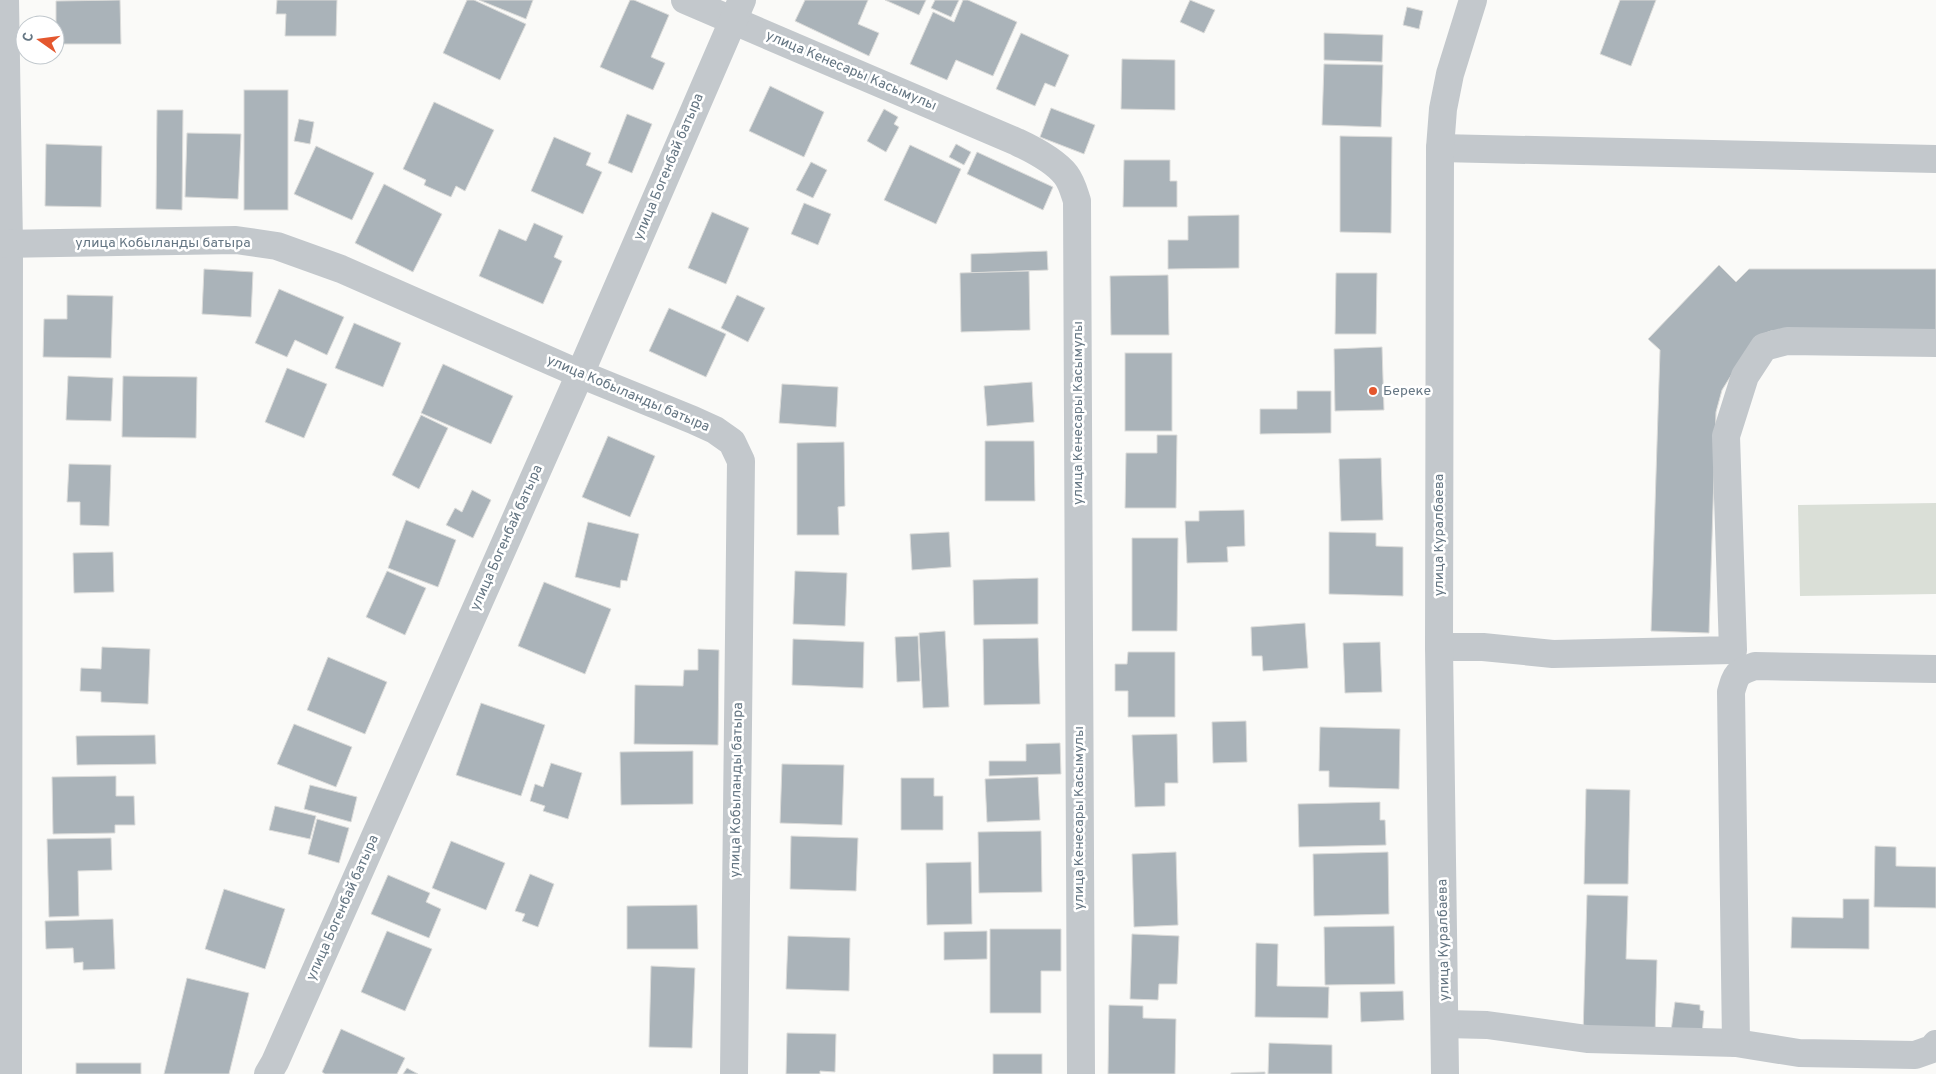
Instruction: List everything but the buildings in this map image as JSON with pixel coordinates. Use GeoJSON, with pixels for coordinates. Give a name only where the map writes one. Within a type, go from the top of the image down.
{"type":"FeatureCollection","features":[{"type":"Feature","properties":{"kind":"street"},"geometry":{"type":"LineString","coordinates":[[5,0],[4,808],[8,1074]]}},
{"type":"Feature","properties":{"kind":"street","name":"улица Кенесары Касымулы"},"geometry":{"type":"LineString","coordinates":[[685,0],[737,10],[1035,151],[1065,174],[1077,201],[1081,1074]]}},
{"type":"Feature","properties":{"kind":"street","name":"улица Куралбаева"},"geometry":{"type":"LineString","coordinates":[[1445,1074],[1439,647],[1440,148],[1443,109],[1450,74],[1473,0]]}},
{"type":"Feature","properties":{"kind":"street","name":"улица Богенбай батыра"},"geometry":{"type":"LineString","coordinates":[[268,1074],[580,374],[737,10]]}},
{"type":"Feature","properties":{"kind":"street"},"geometry":{"type":"LineString","coordinates":[[1440,148],[1936,159]]}},
{"type":"Feature","properties":{"kind":"street","name":"улица Кобыланды батыра"},"geometry":{"type":"LineString","coordinates":[[4,244],[236,240],[277,246],[341,269],[580,374],[693,420],[714,430],[732,442],[741,461],[734,1074]]}},
{"type":"Feature","properties":{"kind":"street"},"geometry":{"type":"LineString","coordinates":[[1439,647],[1483,647],[1553,654],[1733,650],[1726,436],[1746,376],[1764,347],[1787,341],[1936,343]]}},
{"type":"Feature","properties":{"kind":"street"},"geometry":{"type":"LineString","coordinates":[[1736,1043],[1731,692],[1735,679],[1740,671],[1755,666],[1936,669]]}},
{"type":"Feature","properties":{"kind":"street"},"geometry":{"type":"LineString","coordinates":[[1445,1024],[1487,1025],[1587,1039],[1736,1043],[1799,1053],[1915,1055],[1932,1050],[1936,1044]]}},
{"type":"Feature","properties":{"kind":"shaded area"},"geometry":{"type":"Polygon","coordinates":[[[1936,503],[1936,594],[1800,596],[1798,505],[1936,503]]]}},
{"type":"Feature","properties":{"kind":"place","name":"Береке"},"geometry":{"type":"Point","coordinates":[1373,391]}}]}
